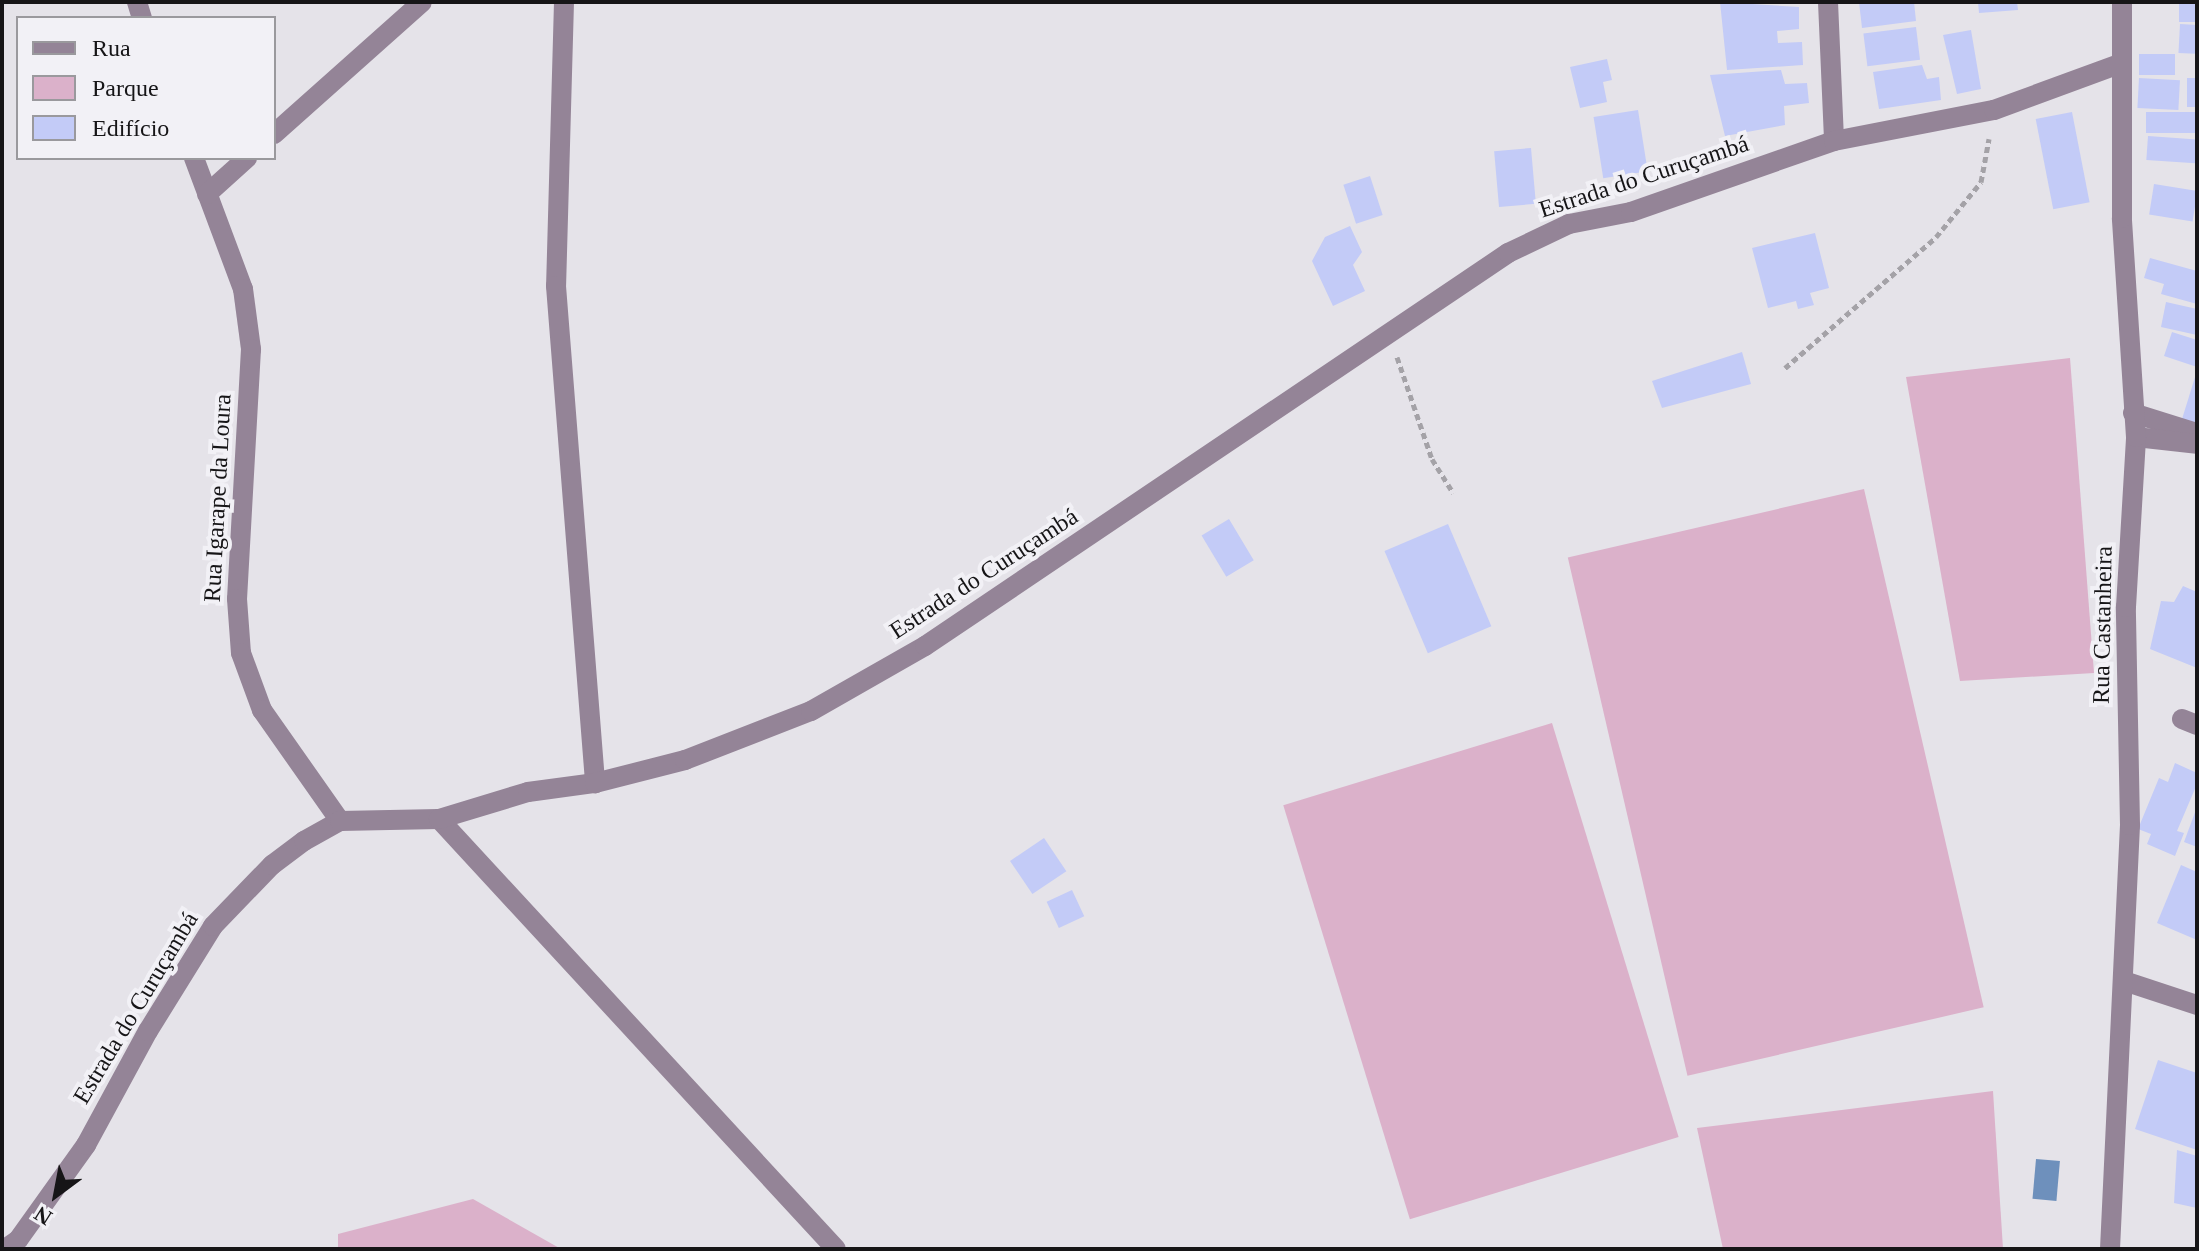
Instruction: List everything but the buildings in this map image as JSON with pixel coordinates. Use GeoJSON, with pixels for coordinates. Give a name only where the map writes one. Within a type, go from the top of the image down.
{"type":"FeatureCollection","features":[{"type":"Feature","properties":{"kind":"street"},"geometry":{"type":"LineString","coordinates":[[276,132],[422,2]]}},
{"type":"Feature","properties":{"kind":"street"},"geometry":{"type":"LineString","coordinates":[[564,2],[556,286],[595,783]]}},
{"type":"Feature","properties":{"kind":"street"},"geometry":{"type":"LineString","coordinates":[[1828,2],[1834,141]]}},
{"type":"Feature","properties":{"kind":"street","name":"Rua Castanheira"},"geometry":{"type":"LineString","coordinates":[[2110,1249],[2130,825],[2126,607],[2136,437],[2122,218],[2122,2]]}},
{"type":"Feature","properties":{"kind":"street","name":"Estrada do Curuçambá"},"geometry":{"type":"LineString","coordinates":[[5,1249],[18,1240],[86,1145],[148,1031],[213,926],[272,865],[340,821],[439,819],[528,792],[595,783],[685,760],[811,711],[925,646],[1390,337],[1508,253],[1569,224],[1631,212],[1834,141],[1994,110],[2122,63]]}},
{"type":"Feature","properties":{"kind":"street","name":"Rua Igarape da Loura"},"geometry":{"type":"LineString","coordinates":[[195,160],[243,289],[251,349],[237,599],[241,653],[262,710],[340,821]]}},
{"type":"Feature","properties":{"kind":"street"},"geometry":{"type":"LineString","coordinates":[[207,194],[245,160]]}},
{"type":"Feature","properties":{"kind":"street"},"geometry":{"type":"LineString","coordinates":[[2133,413],[2197,433]]}},
{"type":"Feature","properties":{"kind":"street"},"geometry":{"type":"LineString","coordinates":[[2136,437],[2197,444]]}},
{"type":"Feature","properties":{"kind":"street"},"geometry":{"type":"LineString","coordinates":[[439,819],[836,1249]]}},
{"type":"Feature","properties":{"kind":"street"},"geometry":{"type":"LineString","coordinates":[[2124,981],[2197,1005]]}},
{"type":"Feature","properties":{"kind":"path"},"geometry":{"type":"LineString","coordinates":[[1785,368],[1936,237],[1981,182],[1994,110]]}},
{"type":"Feature","properties":{"kind":"path"},"geometry":{"type":"LineString","coordinates":[[1390,337],[1432,459],[1453,493]]}},
{"type":"Feature","properties":{"kind":"green space"},"geometry":{"type":"Polygon","coordinates":[[[2070,358],[2094,673],[1960,681],[1906,377],[2070,358]]]}},
{"type":"Feature","properties":{"kind":"green space"},"geometry":{"type":"Polygon","coordinates":[[[1864,489],[1984,1007],[1687,1076],[1568,557],[1864,489]]]}},
{"type":"Feature","properties":{"kind":"green space"},"geometry":{"type":"Polygon","coordinates":[[[1552,723],[1679,1137],[1410,1219],[1283,805],[1552,723]]]}},
{"type":"Feature","properties":{"kind":"green space"},"geometry":{"type":"Polygon","coordinates":[[[1993,1091],[2003,1249],[1723,1249],[1697,1128],[1993,1091]]]}},
{"type":"Feature","properties":{"kind":"green space"},"geometry":{"type":"Polygon","coordinates":[[[473,1199],[561,1249],[338,1249],[338,1234],[473,1199]]]}},
{"type":"Feature","properties":{"kind":"water"},"geometry":{"type":"Polygon","coordinates":[[[2036,1159],[2060,1161],[2056,1201],[2033,1199],[2036,1159]]]}}]}
